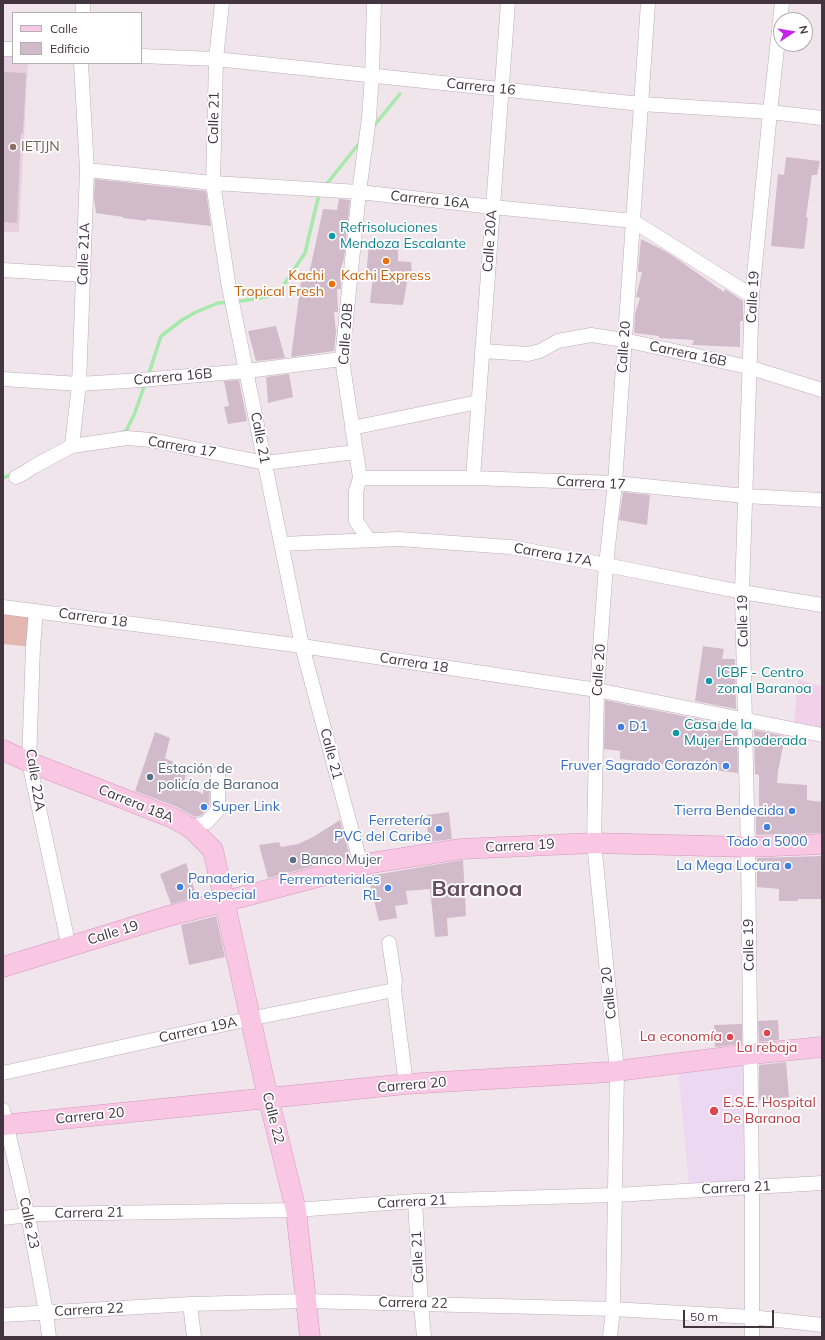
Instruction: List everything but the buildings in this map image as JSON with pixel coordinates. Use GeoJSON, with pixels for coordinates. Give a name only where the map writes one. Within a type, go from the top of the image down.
{"type":"FeatureCollection","features":[{"type":"Feature","properties":{"kind":"street","name":"Calle 21"},"geometry":{"type":"LineString","coordinates":[[222,3],[216,59],[213,183],[228,282],[302,646],[361,865]]}},
{"type":"Feature","properties":{"kind":"street","name":"Calle 20B"},"geometry":{"type":"LineString","coordinates":[[369,540],[356,521],[356,491],[360,478],[342,359],[359,192],[369,118],[374,3]]}},
{"type":"Feature","properties":{"kind":"street","name":"Calle 20A"},"geometry":{"type":"LineString","coordinates":[[473,478],[508,3]]}},
{"type":"Feature","properties":{"kind":"street","name":"Calle 20"},"geometry":{"type":"LineString","coordinates":[[610,1337],[613,1309],[617,1071],[594,843],[597,690],[606,564],[615,483],[648,3]]}},
{"type":"Feature","properties":{"kind":"street","name":"Calle 19"},"geometry":{"type":"LineString","coordinates":[[752,1337],[752,1187],[748,847],[742,592],[751,368],[752,296],[782,3]]}},
{"type":"Feature","properties":{"kind":"street","name":"Carrera 16"},"geometry":{"type":"LineString","coordinates":[[142,56],[216,59],[641,104],[770,112],[822,118]]}},
{"type":"Feature","properties":{"kind":"street","name":"Calle 21A"},"geometry":{"type":"LineString","coordinates":[[72,446],[79,384],[87,170],[81,64]]}},
{"type":"Feature","properties":{"kind":"street","name":"Carrera 16A"},"geometry":{"type":"LineString","coordinates":[[87,170],[213,183],[359,192],[633,221],[752,296]]}},
{"type":"Feature","properties":{"kind":"street"},"geometry":{"type":"LineString","coordinates":[[3,270],[84,275]]}},
{"type":"Feature","properties":{"kind":"street","name":"Carrera 16B"},"geometry":{"type":"LineString","coordinates":[[482,352],[528,354],[540,351],[558,341],[591,335],[624,340],[751,368],[822,390]]}},
{"type":"Feature","properties":{"kind":"street","name":"Carrera 16B"},"geometry":{"type":"LineString","coordinates":[[3,379],[79,384],[247,371],[342,359]]}},
{"type":"Feature","properties":{"kind":"street"},"geometry":{"type":"LineString","coordinates":[[352,428],[478,402]]}},
{"type":"Feature","properties":{"kind":"street","name":"Carrera 17"},"geometry":{"type":"LineString","coordinates":[[16,477],[72,446],[127,438],[151,440],[265,463],[355,452]]}},
{"type":"Feature","properties":{"kind":"street","name":"Carrera 17"},"geometry":{"type":"LineString","coordinates":[[360,478],[473,478],[615,483],[745,496],[822,500]]}},
{"type":"Feature","properties":{"kind":"street","name":"Carrera 17A"},"geometry":{"type":"LineString","coordinates":[[281,544],[400,539],[510,547],[606,564],[742,592],[822,605]]}},
{"type":"Feature","properties":{"kind":"street","name":"Carrera 18"},"geometry":{"type":"LineString","coordinates":[[3,607],[302,646],[597,690],[822,735]]}},
{"type":"Feature","properties":{"kind":"street","name":"Calle 22A"},"geometry":{"type":"LineString","coordinates":[[36,611],[33,647],[29,762],[69,947]]}},
{"type":"Feature","properties":{"kind":"street","name":"Carrera 18A"},"geometry":{"type":"LineString","coordinates":[[3,750],[29,762],[173,818],[191,828],[212,850],[224,901]]}},
{"type":"Feature","properties":{"kind":"street"},"geometry":{"type":"LineString","coordinates":[[191,828],[207,822],[217,810],[218,774]]}},
{"type":"Feature","properties":{"kind":"street","name":"Carrera 19"},"geometry":{"type":"LineString","coordinates":[[224,901],[361,865],[461,849],[594,843],[748,847],[822,844]]}},
{"type":"Feature","properties":{"kind":"street","name":"Calle 19"},"geometry":{"type":"LineString","coordinates":[[3,967],[166,917],[224,901]]}},
{"type":"Feature","properties":{"kind":"street","name":"Calle 22"},"geometry":{"type":"LineString","coordinates":[[224,901],[264,1080],[296,1210],[310,1337]]}},
{"type":"Feature","properties":{"kind":"street"},"geometry":{"type":"LineString","coordinates":[[389,943],[395,981],[394,990],[406,1084]]}},
{"type":"Feature","properties":{"kind":"street","name":"Carrera 19A"},"geometry":{"type":"LineString","coordinates":[[3,1073],[251,1018],[394,990]]}},
{"type":"Feature","properties":{"kind":"street","name":"Carrera 20"},"geometry":{"type":"LineString","coordinates":[[4,1120],[269,1098],[406,1084],[617,1071],[750,1054],[822,1047]]}},
{"type":"Feature","properties":{"kind":"street","name":"Calle 23"},"geometry":{"type":"LineString","coordinates":[[4,1120],[28,1214],[46,1312],[49,1337]]}},
{"type":"Feature","properties":{"kind":"street","name":"Carrera 21"},"geometry":{"type":"LineString","coordinates":[[3,1218],[28,1214],[296,1210],[415,1201],[615,1195],[822,1183]]}},
{"type":"Feature","properties":{"kind":"street","name":"Calle 21"},"geometry":{"type":"LineString","coordinates":[[415,1201],[420,1304],[424,1337]]}},
{"type":"Feature","properties":{"kind":"street","name":"Carrera 22"},"geometry":{"type":"LineString","coordinates":[[3,1315],[190,1304],[306,1301],[613,1309],[751,1317],[822,1325]]}},
{"type":"Feature","properties":{"kind":"street"},"geometry":{"type":"LineString","coordinates":[[190,1304],[194,1337]]}},
{"type":"Feature","properties":{"kind":"shaded area","name":"IETJJN"},"geometry":{"type":"Polygon","coordinates":[[[3,53],[12,54],[12,64],[28,64],[19,232],[3,232],[3,53]]]}},
{"type":"Feature","properties":{"kind":"shaded area"},"geometry":{"type":"Polygon","coordinates":[[[3,607],[36,611],[33,647],[3,644],[3,607]]]}},
{"type":"Feature","properties":{"kind":"shaded area"},"geometry":{"type":"Polygon","coordinates":[[[798,680],[822,686],[822,730],[794,725],[798,680]]]}},
{"type":"Feature","properties":{"kind":"shaded area","name":"E.S.E. Hospital De Baranoa"},"geometry":{"type":"Polygon","coordinates":[[[746,1059],[747,1183],[689,1185],[678,1069],[746,1059]]]}},
{"type":"Feature","properties":{"kind":"waterway"},"geometry":{"type":"LineString","coordinates":[[373,127],[400,94]]}},
{"type":"Feature","properties":{"kind":"waterway"},"geometry":{"type":"LineString","coordinates":[[325,186],[361,141]]}},
{"type":"Feature","properties":{"kind":"waterway"},"geometry":{"type":"LineString","coordinates":[[235,302],[277,295],[305,253],[319,194]]}},
{"type":"Feature","properties":{"kind":"waterway"},"geometry":{"type":"LineString","coordinates":[[148,376],[161,336],[182,320],[196,312],[218,303],[229,302]]}},
{"type":"Feature","properties":{"kind":"waterway"},"geometry":{"type":"LineString","coordinates":[[123,432],[126,431],[134,415],[145,384]]}},
{"type":"Feature","properties":{"kind":"waterway"},"geometry":{"type":"LineString","coordinates":[[3,478],[14,473]]}},
{"type":"Feature","properties":{"kind":"place","name":"IETJJN"},"geometry":{"type":"Point","coordinates":[13,147]}},
{"type":"Feature","properties":{"kind":"place","name":"Refrisoluciones Mendoza Escalante"},"geometry":{"type":"Point","coordinates":[332,236]}},
{"type":"Feature","properties":{"kind":"place","name":"Kachi Express"},"geometry":{"type":"Point","coordinates":[386,261]}},
{"type":"Feature","properties":{"kind":"place","name":"Kachi Tropical Fresh"},"geometry":{"type":"Point","coordinates":[332,284]}},
{"type":"Feature","properties":{"kind":"place","name":"ICBF - Centro zonal Baranoa"},"geometry":{"type":"Point","coordinates":[709,681]}},
{"type":"Feature","properties":{"kind":"place","name":"D1"},"geometry":{"type":"Point","coordinates":[621,727]}},
{"type":"Feature","properties":{"kind":"place","name":"Casa de la Mujer Empoderada"},"geometry":{"type":"Point","coordinates":[676,733]}},
{"type":"Feature","properties":{"kind":"place","name":"Fruver Sagrado Corazón"},"geometry":{"type":"Point","coordinates":[726,766]}},
{"type":"Feature","properties":{"kind":"place","name":"Estación de policía de Baranoa"},"geometry":{"type":"Point","coordinates":[150,777]}},
{"type":"Feature","properties":{"kind":"place","name":"Super Link"},"geometry":{"type":"Point","coordinates":[204,807]}},
{"type":"Feature","properties":{"kind":"place","name":"Tierra Bendecida"},"geometry":{"type":"Point","coordinates":[792,811]}},
{"type":"Feature","properties":{"kind":"place","name":"Todo a 5000"},"geometry":{"type":"Point","coordinates":[767,827]}},
{"type":"Feature","properties":{"kind":"place","name":"Ferretería PVC del Caribe"},"geometry":{"type":"Point","coordinates":[439,829]}},
{"type":"Feature","properties":{"kind":"place","name":"Banco Mujer"},"geometry":{"type":"Point","coordinates":[293,860]}},
{"type":"Feature","properties":{"kind":"place","name":"La Mega Locura"},"geometry":{"type":"Point","coordinates":[788,866]}},
{"type":"Feature","properties":{"kind":"place","name":"Panaderia la especial"},"geometry":{"type":"Point","coordinates":[180,887]}},
{"type":"Feature","properties":{"kind":"place","name":"Ferremateriales RL"},"geometry":{"type":"Point","coordinates":[388,888]}},
{"type":"Feature","properties":{"kind":"place","name":"La rebaja"},"geometry":{"type":"Point","coordinates":[767,1033]}},
{"type":"Feature","properties":{"kind":"place","name":"La economía"},"geometry":{"type":"Point","coordinates":[730,1037]}},
{"type":"Feature","properties":{"kind":"place","name":"E.S.E. Hospital De Baranoa"},"geometry":{"type":"Point","coordinates":[714,1111]}},
{"type":"Feature","properties":{"kind":"district","name":"Baranoa"},"geometry":{"type":"Point","coordinates":[477,889]}}]}
